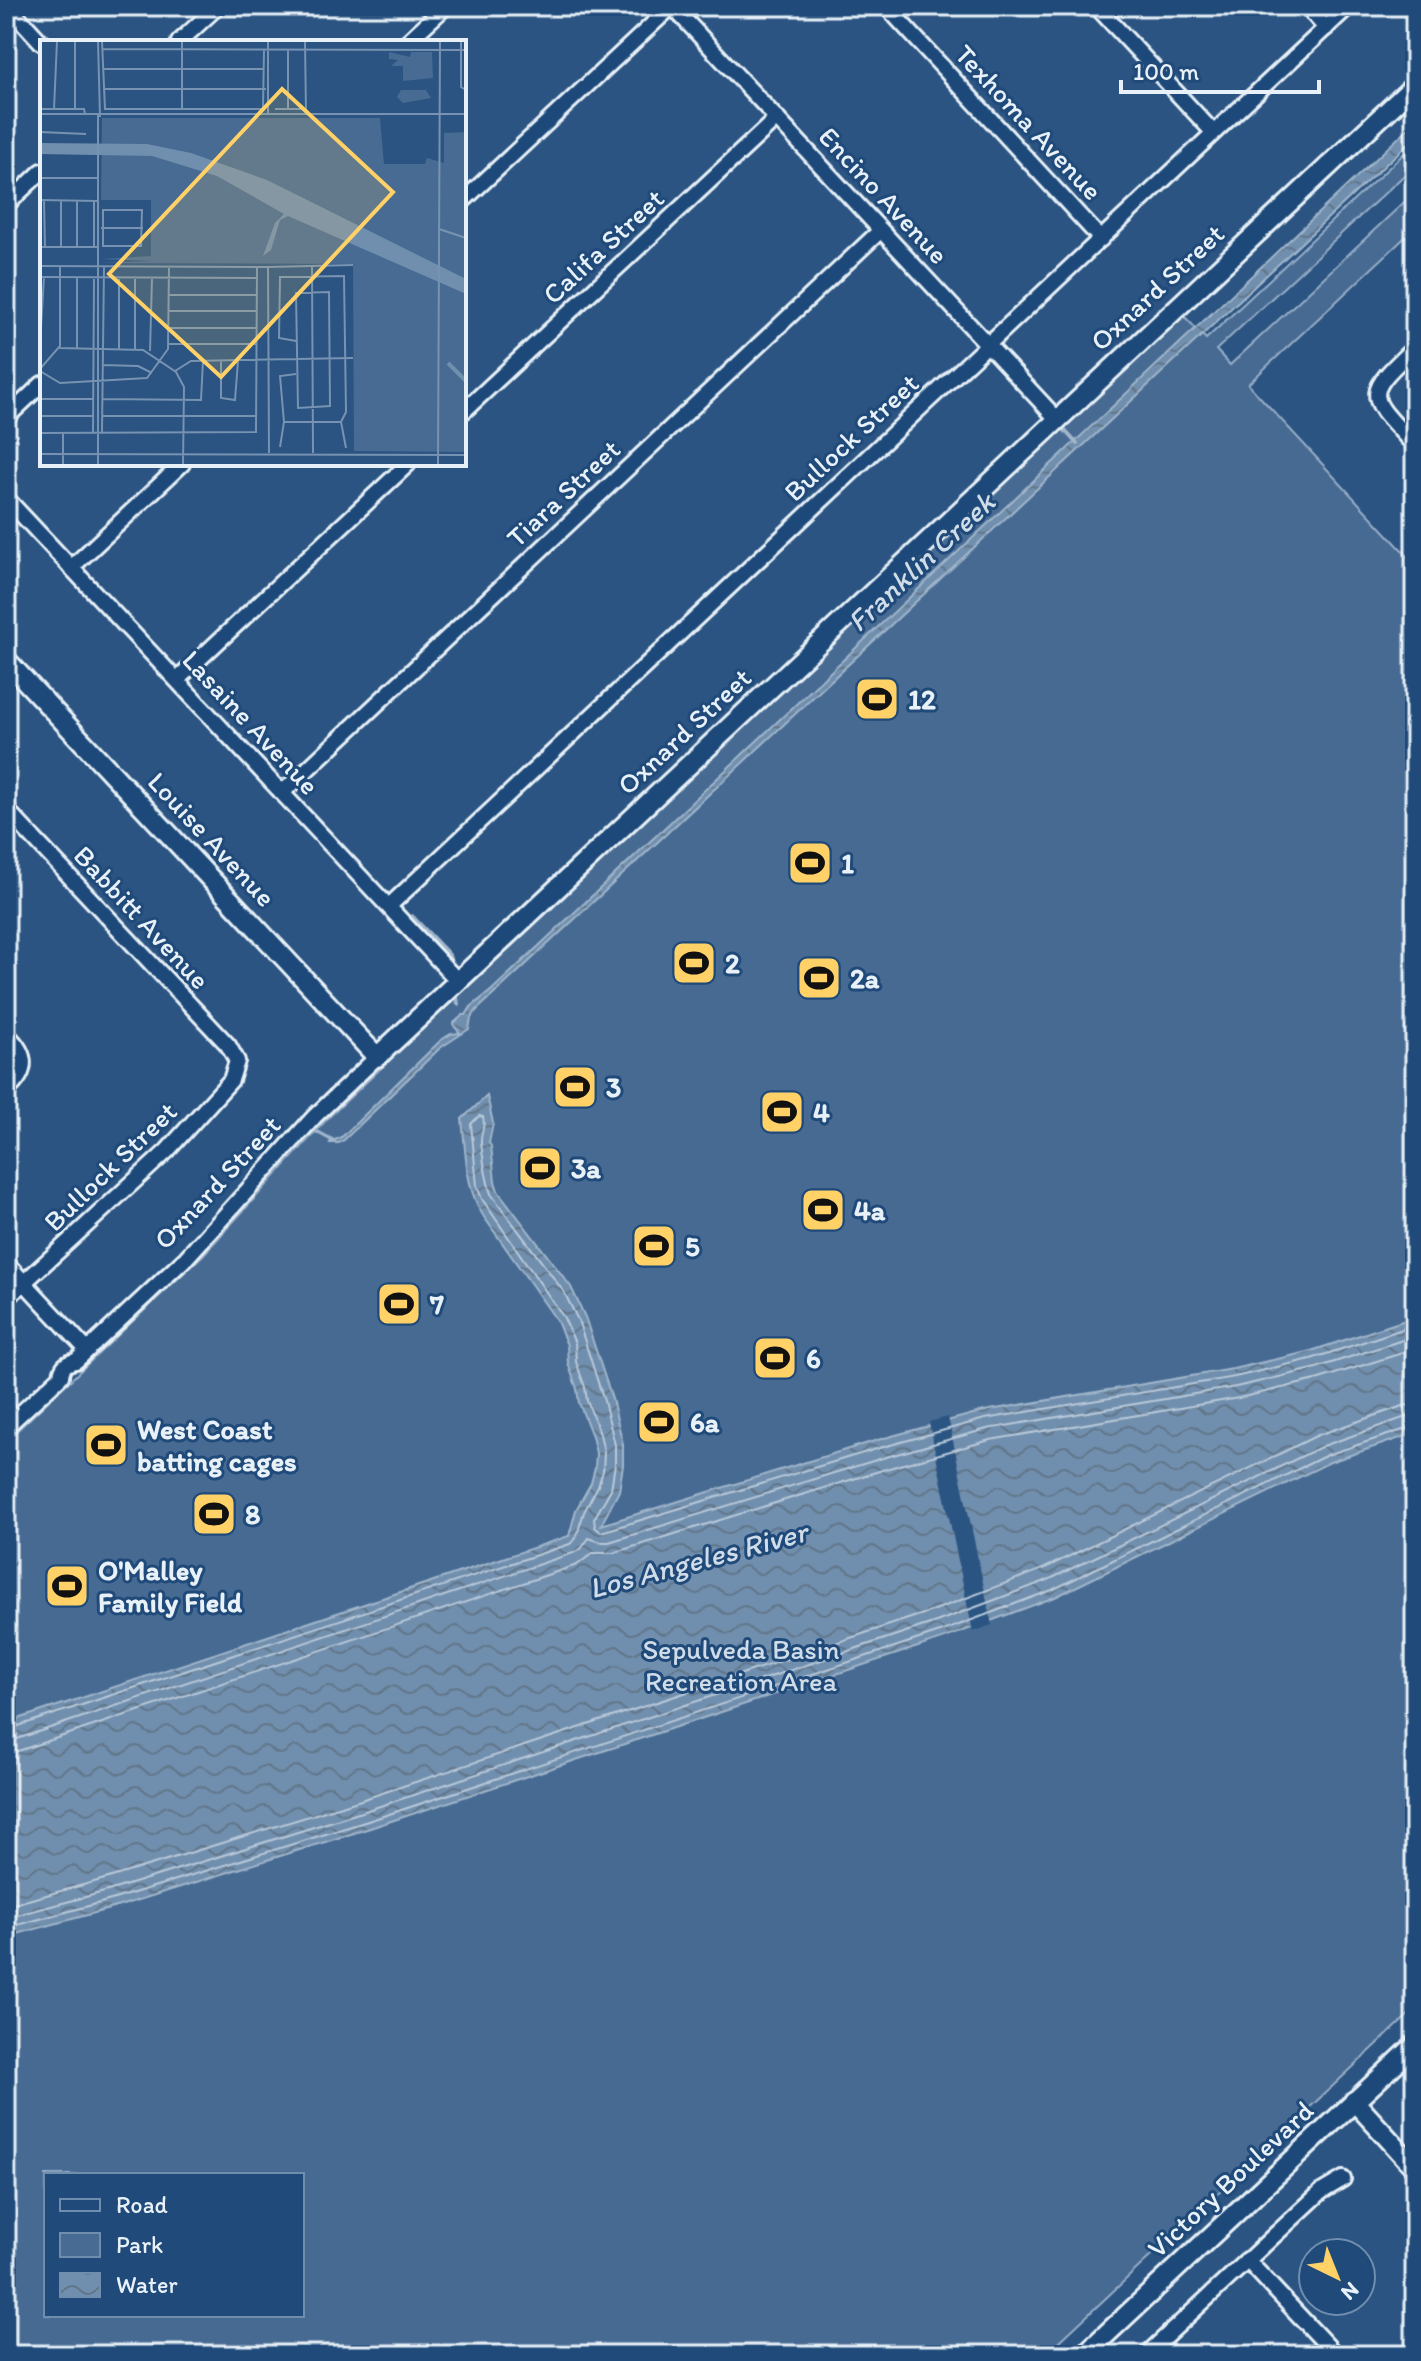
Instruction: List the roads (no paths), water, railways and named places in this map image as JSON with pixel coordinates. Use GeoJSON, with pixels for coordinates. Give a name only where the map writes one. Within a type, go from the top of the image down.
{"type":"FeatureCollection","features":[{"type":"Feature","properties":{"kind":"main road","name":"Oxnard Street"},"geometry":{"type":"LineString","coordinates":[[377,1057],[1415,85]]}},
{"type":"Feature","properties":{"kind":"main road","name":"Louise Avenue"},"geometry":{"type":"LineString","coordinates":[[6,660],[377,1057]]}},
{"type":"Feature","properties":{"kind":"main road","name":"Victory Boulevard"},"geometry":{"type":"LineString","coordinates":[[1095,2352],[1415,2045]]}},
{"type":"Feature","properties":{"kind":"main road"},"geometry":{"type":"LineString","coordinates":[[1354,2101],[1415,2168]]}},
{"type":"Feature","properties":{"kind":"street"},"geometry":{"type":"LineString","coordinates":[[8,6],[40,41]]}},
{"type":"Feature","properties":{"kind":"street"},"geometry":{"type":"LineString","coordinates":[[181,40],[218,6]]}},
{"type":"Feature","properties":{"kind":"street"},"geometry":{"type":"LineString","coordinates":[[409,40],[446,6]]}},
{"type":"Feature","properties":{"kind":"street"},"geometry":{"type":"LineString","coordinates":[[466,198],[672,6]]}},
{"type":"Feature","properties":{"kind":"street","name":"Encino Avenue"},"geometry":{"type":"LineString","coordinates":[[672,6],[1057,419]]}},
{"type":"Feature","properties":{"kind":"street","name":"Texhoma Avenue"},"geometry":{"type":"LineString","coordinates":[[886,6],[1101,239]]}},
{"type":"Feature","properties":{"kind":"street"},"geometry":{"type":"LineString","coordinates":[[1096,6],[1213,132]]}},
{"type":"Feature","properties":{"kind":"street"},"geometry":{"type":"LineString","coordinates":[[1306,6],[1326,28]]}},
{"type":"Feature","properties":{"kind":"street","name":"Bullock Street"},"geometry":{"type":"LineString","coordinates":[[389,906],[1349,6]]}},
{"type":"Feature","properties":{"kind":"street","name":"Califa Street"},"geometry":{"type":"LineString","coordinates":[[466,409],[777,118]]}},
{"type":"Feature","properties":{"kind":"street"},"geometry":{"type":"LineString","coordinates":[[6,205],[40,173]]}},
{"type":"Feature","properties":{"kind":"street","name":"Tiara Street"},"geometry":{"type":"LineString","coordinates":[[282,793],[880,231]]}},
{"type":"Feature","properties":{"kind":"street"},"geometry":{"type":"LineString","coordinates":[[1415,347],[1386,374],[1377,390],[1381,410],[1415,446]]}},
{"type":"Feature","properties":{"kind":"street"},"geometry":{"type":"LineString","coordinates":[[6,418],[40,386]]}},
{"type":"Feature","properties":{"kind":"street"},"geometry":{"type":"LineString","coordinates":[[71,568],[180,466]]}},
{"type":"Feature","properties":{"kind":"street"},"geometry":{"type":"LineString","coordinates":[[177,680],[406,466]]}},
{"type":"Feature","properties":{"kind":"street","name":"Lasaine Avenue"},"geometry":{"type":"LineString","coordinates":[[6,498],[458,981]]}},
{"type":"Feature","properties":{"kind":"street","name":"Babbitt Avenue"},"geometry":{"type":"LineString","coordinates":[[6,809],[228,1045],[237,1061]]}},
{"type":"Feature","properties":{"kind":"street"},"geometry":{"type":"LineString","coordinates":[[6,1034],[22,1055],[23,1065],[21,1077],[6,1091]]}},
{"type":"Feature","properties":{"kind":"street","name":"Oxnard Street"},"geometry":{"type":"LineString","coordinates":[[6,1427],[61,1376],[68,1362],[76,1361],[186,1258],[315,1116],[377,1057]]}},
{"type":"Feature","properties":{"kind":"street","name":"Bullock Street"},"geometry":{"type":"LineString","coordinates":[[6,1299],[167,1151],[231,1080],[237,1061]]}},
{"type":"Feature","properties":{"kind":"street"},"geometry":{"type":"LineString","coordinates":[[6,1263],[87,1350]]}},
{"type":"Feature","properties":{"kind":"street"},"geometry":{"type":"LineString","coordinates":[[1146,2355],[1321,2192],[1343,2179]]}},
{"type":"Feature","properties":{"kind":"street"},"geometry":{"type":"LineString","coordinates":[[1247,2260],[1336,2355]]}},
{"type":"Feature","properties":{"kind":"water"},"geometry":{"type":"Polygon","coordinates":[[[1415,122],[1415,137],[477,1010],[471,1018],[469,1029],[440,1048],[344,1140],[329,1143],[343,1136],[441,1040],[460,1033],[454,1023],[1415,122]]]}},
{"type":"Feature","properties":{"kind":"water","name":"Los Angeles River"},"geometry":{"type":"Polygon","coordinates":[[[487,1096],[493,1123],[489,1143],[498,1191],[571,1287],[585,1317],[612,1399],[623,1444],[623,1465],[619,1491],[601,1525],[881,1439],[984,1411],[1233,1369],[1308,1352],[1415,1317],[1415,1433],[1330,1462],[1055,1597],[942,1639],[370,1828],[113,1908],[6,1937],[6,1723],[569,1536],[576,1510],[591,1483],[596,1453],[568,1363],[567,1345],[557,1321],[484,1217],[473,1194],[467,1170],[462,1119],[487,1096]]]}},
{"type":"Feature","properties":{"kind":"waterway"},"geometry":{"type":"LineString","coordinates":[[1059,424],[1077,444]]}},
{"type":"Feature","properties":{"kind":"waterway"},"geometry":{"type":"LineString","coordinates":[[412,916],[449,955],[452,967]]}},
{"type":"Feature","properties":{"kind":"waterway"},"geometry":{"type":"LineString","coordinates":[[456,991],[458,1004]]}},
{"type":"Feature","properties":{"kind":"waterway"},"geometry":{"type":"LineString","coordinates":[[310,1128],[334,1141]]}},
{"type":"Feature","properties":{"kind":"place","name":"12"},"geometry":{"type":"Point","coordinates":[877,699]}},
{"type":"Feature","properties":{"kind":"place","name":"1"},"geometry":{"type":"Point","coordinates":[810,863]}},
{"type":"Feature","properties":{"kind":"place","name":"2"},"geometry":{"type":"Point","coordinates":[694,963]}},
{"type":"Feature","properties":{"kind":"place","name":"2a"},"geometry":{"type":"Point","coordinates":[819,978]}},
{"type":"Feature","properties":{"kind":"place","name":"3"},"geometry":{"type":"Point","coordinates":[575,1087]}},
{"type":"Feature","properties":{"kind":"place","name":"4"},"geometry":{"type":"Point","coordinates":[782,1112]}},
{"type":"Feature","properties":{"kind":"place","name":"3a"},"geometry":{"type":"Point","coordinates":[540,1168]}},
{"type":"Feature","properties":{"kind":"place","name":"4a"},"geometry":{"type":"Point","coordinates":[823,1210]}},
{"type":"Feature","properties":{"kind":"place","name":"5"},"geometry":{"type":"Point","coordinates":[654,1246]}},
{"type":"Feature","properties":{"kind":"place","name":"7"},"geometry":{"type":"Point","coordinates":[399,1304]}},
{"type":"Feature","properties":{"kind":"place","name":"6"},"geometry":{"type":"Point","coordinates":[775,1358]}},
{"type":"Feature","properties":{"kind":"place","name":"6a"},"geometry":{"type":"Point","coordinates":[659,1422]}},
{"type":"Feature","properties":{"kind":"place","name":"West Coast batting cages"},"geometry":{"type":"Point","coordinates":[106,1445]}},
{"type":"Feature","properties":{"kind":"place","name":"8"},"geometry":{"type":"Point","coordinates":[214,1514]}},
{"type":"Feature","properties":{"kind":"place","name":"O'Malley Family Field"},"geometry":{"type":"Point","coordinates":[67,1586]}},
{"type":"Feature","properties":{"kind":"water label","name":"Franklin Creek"},"geometry":{"type":"Point","coordinates":[921,562]}},
{"type":"Feature","properties":{"kind":"park label","name":"Sepulveda Basin Recreation Area"},"geometry":{"type":"Point","coordinates":[741,1665]}}]}
